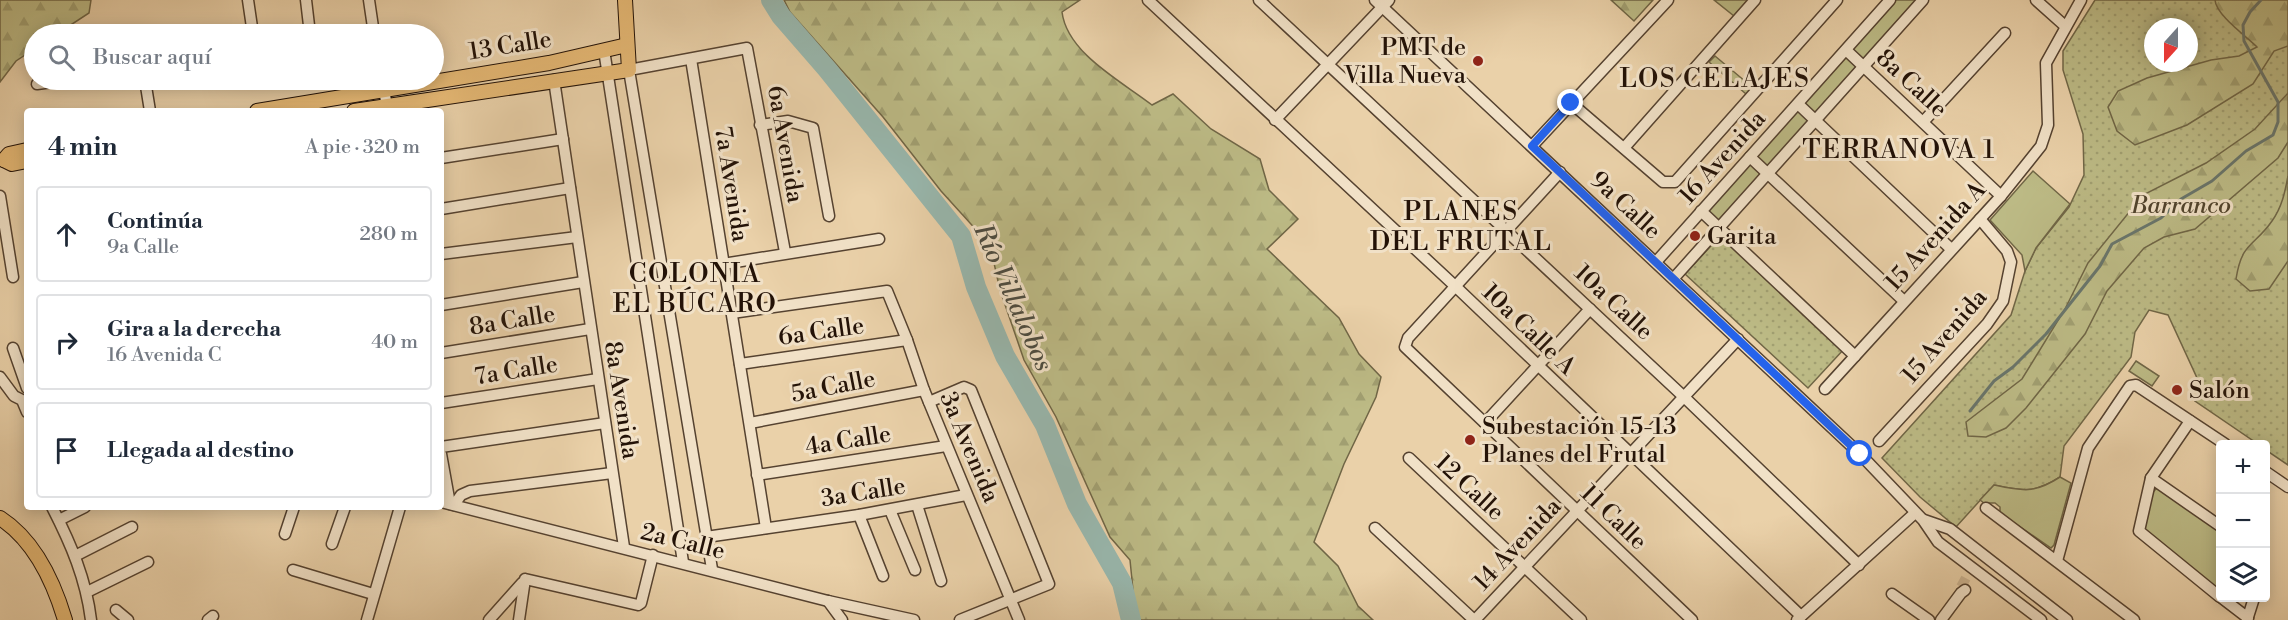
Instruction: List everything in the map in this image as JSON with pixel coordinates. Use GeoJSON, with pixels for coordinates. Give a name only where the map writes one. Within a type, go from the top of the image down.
{"type":"FeatureCollection","features":[{"type":"Feature","properties":{"kind":"main road"},"geometry":{"type":"LineString","coordinates":[[625,0],[629,70]]}},
{"type":"Feature","properties":{"kind":"main road","name":"13 Calle"},"geometry":{"type":"LineString","coordinates":[[444,76],[549,63],[627,45]]}},
{"type":"Feature","properties":{"kind":"main road","name":"13 Calle"},"geometry":{"type":"LineString","coordinates":[[393,108],[554,80],[629,70]]}},
{"type":"Feature","properties":{"kind":"main road","name":"13 Calle"},"geometry":{"type":"LineString","coordinates":[[271,108],[354,90]]}},
{"type":"Feature","properties":{"kind":"main road"},"geometry":{"type":"LineString","coordinates":[[24,151],[9,154],[2,161],[9,164],[24,162]]}},
{"type":"Feature","properties":{"kind":"main road"},"geometry":{"type":"LineString","coordinates":[[0,518],[18,534],[41,564],[56,592],[65,620]]}},
{"type":"Feature","properties":{"kind":"street"},"geometry":{"type":"LineString","coordinates":[[248,0],[252,24]]}},
{"type":"Feature","properties":{"kind":"street"},"geometry":{"type":"LineString","coordinates":[[306,0],[309,24]]}},
{"type":"Feature","properties":{"kind":"street"},"geometry":{"type":"LineString","coordinates":[[369,0],[373,24]]}},
{"type":"Feature","properties":{"kind":"street","name":"10a Calle A"},"geometry":{"type":"LineString","coordinates":[[1148,0],[1455,286],[1799,618]]}},
{"type":"Feature","properties":{"kind":"street","name":"10a Calle"},"geometry":{"type":"LineString","coordinates":[[1259,0],[1683,396],[1859,564]]}},
{"type":"Feature","properties":{"kind":"street"},"geometry":{"type":"LineString","coordinates":[[1532,146],[1668,0]]}},
{"type":"Feature","properties":{"kind":"street"},"geometry":{"type":"LineString","coordinates":[[1624,148],[1755,0]]}},
{"type":"Feature","properties":{"kind":"street","name":"16 Avenida"},"geometry":{"type":"LineString","coordinates":[[1656,262],[1890,0]]}},
{"type":"Feature","properties":{"kind":"street","name":"16 Avenida"},"geometry":{"type":"LineString","coordinates":[[1674,278],[1923,0]]}},
{"type":"Feature","properties":{"kind":"street"},"geometry":{"type":"LineString","coordinates":[[2036,0],[2065,26]]}},
{"type":"Feature","properties":{"kind":"street","name":"15 Avenida A"},"geometry":{"type":"LineString","coordinates":[[1825,389],[2034,157],[2046,136],[2046,63],[2081,0]]}},
{"type":"Feature","properties":{"kind":"street"},"geometry":{"type":"LineString","coordinates":[[1275,120],[1328,65],[1382,2]]}},
{"type":"Feature","properties":{"kind":"street","name":"9a Calle"},"geometry":{"type":"LineString","coordinates":[[1382,2],[1506,122],[1860,454],[1919,516],[1938,542],[1973,575],[2041,620]]}},
{"type":"Feature","properties":{"kind":"street"},"geometry":{"type":"LineString","coordinates":[[1571,103],[1663,182],[1670,184],[1675,182],[1830,2]]}},
{"type":"Feature","properties":{"kind":"street"},"geometry":{"type":"LineString","coordinates":[[1923,122],[2005,33]]}},
{"type":"Feature","properties":{"kind":"street","name":"6a Avenida"},"geometry":{"type":"LineString","coordinates":[[691,59],[743,48],[747,48],[750,54],[760,125],[785,252]]}},
{"type":"Feature","properties":{"kind":"street"},"geometry":{"type":"LineString","coordinates":[[604,50],[683,562]]}},
{"type":"Feature","properties":{"kind":"street","name":"8a Calle"},"geometry":{"type":"LineString","coordinates":[[1846,50],[2001,196]]}},
{"type":"Feature","properties":{"kind":"street"},"geometry":{"type":"LineString","coordinates":[[691,59],[629,70],[712,569]]}},
{"type":"Feature","properties":{"kind":"street","name":"7a Avenida"},"geometry":{"type":"LineString","coordinates":[[691,59],[766,528]]}},
{"type":"Feature","properties":{"kind":"street","name":"8a Avenida"},"geometry":{"type":"LineString","coordinates":[[554,80],[624,548]]}},
{"type":"Feature","properties":{"kind":"street"},"geometry":{"type":"LineString","coordinates":[[147,90],[150,108]]}},
{"type":"Feature","properties":{"kind":"street"},"geometry":{"type":"LineString","coordinates":[[383,90],[387,108]]}},
{"type":"Feature","properties":{"kind":"street"},"geometry":{"type":"LineString","coordinates":[[1798,104],[1951,249]]}},
{"type":"Feature","properties":{"kind":"street"},"geometry":{"type":"LineString","coordinates":[[760,125],[788,121],[813,128],[829,216]]}},
{"type":"Feature","properties":{"kind":"street"},"geometry":{"type":"LineString","coordinates":[[444,158],[563,139]]}},
{"type":"Feature","properties":{"kind":"street"},"geometry":{"type":"LineString","coordinates":[[1750,157],[1904,301]]}},
{"type":"Feature","properties":{"kind":"street"},"geometry":{"type":"LineString","coordinates":[[1455,286],[1560,172]]}},
{"type":"Feature","properties":{"kind":"street"},"geometry":{"type":"LineString","coordinates":[[444,209],[570,188]]}},
{"type":"Feature","properties":{"kind":"street"},"geometry":{"type":"LineString","coordinates":[[0,196],[13,277]]}},
{"type":"Feature","properties":{"kind":"street"},"geometry":{"type":"LineString","coordinates":[[1701,211],[1855,356]]}},
{"type":"Feature","properties":{"kind":"street","name":"15 Avenida"},"geometry":{"type":"LineString","coordinates":[[1879,441],[1987,324],[2003,301],[2011,262],[2007,251],[1980,219]]}},
{"type":"Feature","properties":{"kind":"street"},"geometry":{"type":"LineString","coordinates":[[444,254],[577,237]]}},
{"type":"Feature","properties":{"kind":"street"},"geometry":{"type":"LineString","coordinates":[[723,264],[785,252],[879,239]]}},
{"type":"Feature","properties":{"kind":"street"},"geometry":{"type":"LineString","coordinates":[[444,305],[583,282]]}},
{"type":"Feature","properties":{"kind":"street","name":"11 Calle"},"geometry":{"type":"LineString","coordinates":[[1455,286],[1408,338],[1405,345],[1408,352],[1692,620]]}},
{"type":"Feature","properties":{"kind":"street","name":"3a Avenida"},"geometry":{"type":"LineString","coordinates":[[732,313],[888,293],[946,446],[1013,600],[1019,620]]}},
{"type":"Feature","properties":{"kind":"street"},"geometry":{"type":"LineString","coordinates":[[1485,423],[1590,309]]}},
{"type":"Feature","properties":{"kind":"street","name":"8a Calle"},"geometry":{"type":"LineString","coordinates":[[444,353],[590,329]]}},
{"type":"Feature","properties":{"kind":"street","name":"14 Avenida"},"geometry":{"type":"LineString","coordinates":[[1474,620],[1738,339]]}},
{"type":"Feature","properties":{"kind":"street","name":"6a Calle"},"geometry":{"type":"LineString","coordinates":[[740,364],[907,340]]}},
{"type":"Feature","properties":{"kind":"street"},"geometry":{"type":"LineString","coordinates":[[13,348],[24,380]]}},
{"type":"Feature","properties":{"kind":"street"},"geometry":{"type":"LineString","coordinates":[[0,378],[24,405]]}},
{"type":"Feature","properties":{"kind":"street","name":"7a Calle"},"geometry":{"type":"LineString","coordinates":[[444,403],[598,379]]}},
{"type":"Feature","properties":{"kind":"street"},"geometry":{"type":"LineString","coordinates":[[2056,561],[2088,448],[2130,386],[2136,385],[2219,440]]}},
{"type":"Feature","properties":{"kind":"street"},"geometry":{"type":"LineString","coordinates":[[929,402],[964,387],[970,390],[1049,584],[960,620]]}},
{"type":"Feature","properties":{"kind":"street","name":"5a Calle"},"geometry":{"type":"LineString","coordinates":[[750,423],[924,390]]}},
{"type":"Feature","properties":{"kind":"street"},"geometry":{"type":"LineString","coordinates":[[22,400],[24,396]]}},
{"type":"Feature","properties":{"kind":"street"},"geometry":{"type":"LineString","coordinates":[[2190,421],[2151,478],[2139,527],[2140,534],[2216,593]]}},
{"type":"Feature","properties":{"kind":"street"},"geometry":{"type":"LineString","coordinates":[[444,447],[605,423]]}},
{"type":"Feature","properties":{"kind":"street","name":"4a Calle"},"geometry":{"type":"LineString","coordinates":[[757,475],[946,446]]}},
{"type":"Feature","properties":{"kind":"street","name":"12 Calle"},"geometry":{"type":"LineString","coordinates":[[1409,458],[1581,620]]}},
{"type":"Feature","properties":{"kind":"street"},"geometry":{"type":"LineString","coordinates":[[444,475],[448,503],[470,491],[612,473]]}},
{"type":"Feature","properties":{"kind":"street"},"geometry":{"type":"LineString","coordinates":[[2270,475],[2288,487]]}},
{"type":"Feature","properties":{"kind":"street"},"geometry":{"type":"LineString","coordinates":[[2151,478],[2216,523]]}},
{"type":"Feature","properties":{"kind":"street","name":"3a Calle"},"geometry":{"type":"LineString","coordinates":[[706,537],[860,515],[966,495]]}},
{"type":"Feature","properties":{"kind":"street","name":"2a Calle"},"geometry":{"type":"LineString","coordinates":[[448,503],[712,569],[828,601],[914,620]]}},
{"type":"Feature","properties":{"kind":"street"},"geometry":{"type":"LineString","coordinates":[[917,505],[941,581]]}},
{"type":"Feature","properties":{"kind":"street"},"geometry":{"type":"LineString","coordinates":[[1986,507],[2134,620]]}},
{"type":"Feature","properties":{"kind":"street"},"geometry":{"type":"LineString","coordinates":[[54,510],[75,556],[87,592],[91,620]]}},
{"type":"Feature","properties":{"kind":"street"},"geometry":{"type":"LineString","coordinates":[[59,520],[79,510]]}},
{"type":"Feature","properties":{"kind":"street"},"geometry":{"type":"LineString","coordinates":[[285,534],[293,510]]}},
{"type":"Feature","properties":{"kind":"street"},"geometry":{"type":"LineString","coordinates":[[332,544],[344,510]]}},
{"type":"Feature","properties":{"kind":"street"},"geometry":{"type":"LineString","coordinates":[[367,620],[399,510]]}},
{"type":"Feature","properties":{"kind":"street"},"geometry":{"type":"LineString","coordinates":[[890,510],[915,570]]}},
{"type":"Feature","properties":{"kind":"street"},"geometry":{"type":"LineString","coordinates":[[860,515],[883,576]]}},
{"type":"Feature","properties":{"kind":"street"},"geometry":{"type":"LineString","coordinates":[[1799,618],[1859,564],[1919,516],[1950,529],[2067,620]]}},
{"type":"Feature","properties":{"kind":"street"},"geometry":{"type":"LineString","coordinates":[[75,556],[132,527]]}},
{"type":"Feature","properties":{"kind":"street"},"geometry":{"type":"LineString","coordinates":[[1376,528],[1474,620]]}},
{"type":"Feature","properties":{"kind":"street"},"geometry":{"type":"LineString","coordinates":[[489,620],[525,579],[638,605],[641,603],[653,555]]}},
{"type":"Feature","properties":{"kind":"street"},"geometry":{"type":"LineString","coordinates":[[87,592],[148,562]]}},
{"type":"Feature","properties":{"kind":"street"},"geometry":{"type":"LineString","coordinates":[[293,570],[373,594]]}},
{"type":"Feature","properties":{"kind":"street"},"geometry":{"type":"LineString","coordinates":[[519,620],[523,583]]}},
{"type":"Feature","properties":{"kind":"street"},"geometry":{"type":"LineString","coordinates":[[1941,620],[1962,590]]}},
{"type":"Feature","properties":{"kind":"street"},"geometry":{"type":"LineString","coordinates":[[1892,594],[1929,620]]}},
{"type":"Feature","properties":{"kind":"street"},"geometry":{"type":"LineString","coordinates":[[828,601],[842,620]]}},
{"type":"Feature","properties":{"kind":"street"},"geometry":{"type":"LineString","coordinates":[[2227,602],[2247,619],[2252,602]]}},
{"type":"Feature","properties":{"kind":"street"},"geometry":{"type":"LineString","coordinates":[[116,610],[128,620]]}},
{"type":"Feature","properties":{"kind":"green space"},"geometry":{"type":"Polygon","coordinates":[[[0,0],[91,0],[89,13],[72,24],[24,24],[24,56],[16,61],[0,82],[0,0]]]}},
{"type":"Feature","properties":{"kind":"green space"},"geometry":{"type":"Polygon","coordinates":[[[784,0],[1080,0],[1062,12],[1066,27],[1074,40],[1097,65],[1152,105],[1173,94],[1211,129],[1260,159],[1269,190],[1298,219],[1267,249],[1339,318],[1359,354],[1381,377],[1376,397],[1344,464],[1314,542],[1338,566],[1358,606],[1373,620],[1136,620],[1130,560],[1110,537],[1056,417],[1024,360],[1000,290],[990,245],[941,191],[883,117],[790,12],[784,0]]]}},
{"type":"Feature","properties":{"kind":"green space"},"geometry":{"type":"Polygon","coordinates":[[[1611,0],[1653,0],[1634,21],[1611,0]]]}},
{"type":"Feature","properties":{"kind":"green space"},"geometry":{"type":"Polygon","coordinates":[[[1714,0],[1748,0],[1734,16],[1714,0]]]}},
{"type":"Feature","properties":{"kind":"green space"},"geometry":{"type":"Polygon","coordinates":[[[1893,0],[1920,0],[1864,64],[1848,50],[1893,0]]]}},
{"type":"Feature","properties":{"kind":"green space"},"geometry":{"type":"Polygon","coordinates":[[[2095,0],[2288,0],[2288,465],[2270,453],[2270,440],[2252,440],[2195,401],[2203,391],[2168,315],[2149,310],[2135,332],[2131,357],[2064,446],[2060,477],[2043,486],[2028,490],[1994,485],[1956,527],[1920,497],[1882,458],[2011,315],[2025,271],[2036,248],[2069,207],[2084,175],[2083,134],[2063,70],[2063,51],[2095,0]]]}},
{"type":"Feature","properties":{"kind":"green space","name":"Barranco"},"geometry":{"type":"Polygon","coordinates":[[[2215,0],[2288,0],[2288,46],[2274,51],[2253,84],[2187,125],[2135,145],[2117,131],[2108,107],[2118,91],[2147,78],[2168,72],[2198,72],[2198,64],[2239,56],[2257,47],[2226,19],[2215,0]]]}},
{"type":"Feature","properties":{"kind":"green space"},"geometry":{"type":"Polygon","coordinates":[[[1845,53],[1861,68],[1817,117],[1801,102],[1845,53]]]}},
{"type":"Feature","properties":{"kind":"green space"},"geometry":{"type":"Polygon","coordinates":[[[1715,56],[1752,87],[1746,94],[1709,62],[1715,56]]]}},
{"type":"Feature","properties":{"kind":"green space","name":"Barranco"},"geometry":{"type":"Polygon","coordinates":[[[2288,93],[2288,142],[2278,158],[2195,229],[2164,237],[2144,248],[2107,291],[2085,334],[2026,408],[2006,428],[1986,437],[1968,436],[1966,422],[2022,379],[2065,309],[2088,263],[2143,195],[2206,163],[2255,129],[2288,93]]]}},
{"type":"Feature","properties":{"kind":"green space"},"geometry":{"type":"Polygon","coordinates":[[[1796,107],[1813,122],[1768,169],[1753,155],[1796,107]]]}},
{"type":"Feature","properties":{"kind":"green space"},"geometry":{"type":"Polygon","coordinates":[[[1749,159],[1764,174],[1719,224],[1704,209],[1749,159]]]}},
{"type":"Feature","properties":{"kind":"green space"},"geometry":{"type":"Polygon","coordinates":[[[2033,171],[2070,204],[2036,248],[2025,271],[2022,255],[1990,220],[2033,171]]]}},
{"type":"Feature","properties":{"kind":"green space","name":"Barranco"},"geometry":{"type":"Polygon","coordinates":[[[2288,176],[2288,261],[2269,289],[2250,291],[2236,279],[2239,267],[2245,251],[2275,216],[2283,199],[2288,176]]]}},
{"type":"Feature","properties":{"kind":"green space"},"geometry":{"type":"Polygon","coordinates":[[[1720,236],[1844,349],[1808,388],[1685,274],[1720,236]]]}},
{"type":"Feature","properties":{"kind":"green space"},"geometry":{"type":"Polygon","coordinates":[[[2136,361],[2159,376],[2152,386],[2129,371],[2136,361]]]}},
{"type":"Feature","properties":{"kind":"green space"},"geometry":{"type":"Polygon","coordinates":[[[2060,477],[2071,483],[2054,545],[2051,548],[2000,513],[2000,507],[1995,503],[1984,503],[1980,500],[1994,485],[2028,490],[2043,486],[2060,477]]]}},
{"type":"Feature","properties":{"kind":"green space"},"geometry":{"type":"Polygon","coordinates":[[[2157,488],[2216,527],[2216,588],[2143,529],[2153,492],[2157,488]]]}},
{"type":"Feature","properties":{"kind":"waterway","name":"Río Villalobos"},"geometry":{"type":"LineString","coordinates":[[771,0],[781,16],[827,69],[961,236],[976,287],[1005,356],[1045,425],[1077,504],[1122,583],[1131,620]]}},
{"type":"Feature","properties":{"kind":"waterway"},"geometry":{"type":"LineString","coordinates":[[1970,411],[1994,381],[2013,367],[2046,334],[2100,266],[2112,244],[2161,218],[2181,199],[2212,181],[2246,151],[2273,135],[2278,122],[2278,102],[2244,41],[2243,25],[2250,12],[2261,0]]}},
{"type":"Feature","properties":{"kind":"tunnel"},"geometry":{"type":"LineString","coordinates":[[1961,587],[1967,576]]}},
{"type":"Feature","properties":{"kind":"place","name":"PMT de Villa Nueva"},"geometry":{"type":"Point","coordinates":[1478,61]}},
{"type":"Feature","properties":{"kind":"place","name":"Garita"},"geometry":{"type":"Point","coordinates":[1695,236]}},
{"type":"Feature","properties":{"kind":"place","name":"Salón"},"geometry":{"type":"Point","coordinates":[2177,390]}},
{"type":"Feature","properties":{"kind":"place","name":"Subestación 15-13 Planes del Frutal"},"geometry":{"type":"Point","coordinates":[1470,440]}},
{"type":"Feature","properties":{"kind":"district","name":"LOS CELAJES"},"geometry":{"type":"Point","coordinates":[1715,78]}},
{"type":"Feature","properties":{"kind":"district","name":"TERRANOVA 1"},"geometry":{"type":"Point","coordinates":[1899,149]}},
{"type":"Feature","properties":{"kind":"district","name":"PLANES DEL FRUTAL"},"geometry":{"type":"Point","coordinates":[1461,226]}},
{"type":"Feature","properties":{"kind":"district","name":"COLONIA EL BÚCARO"},"geometry":{"type":"Point","coordinates":[695,288]}},
{"type":"Feature","properties":{"kind":"route"},"geometry":{"type":"LineString","coordinates":[[1571,103],[1532,146],[1860,454]]}}]}
